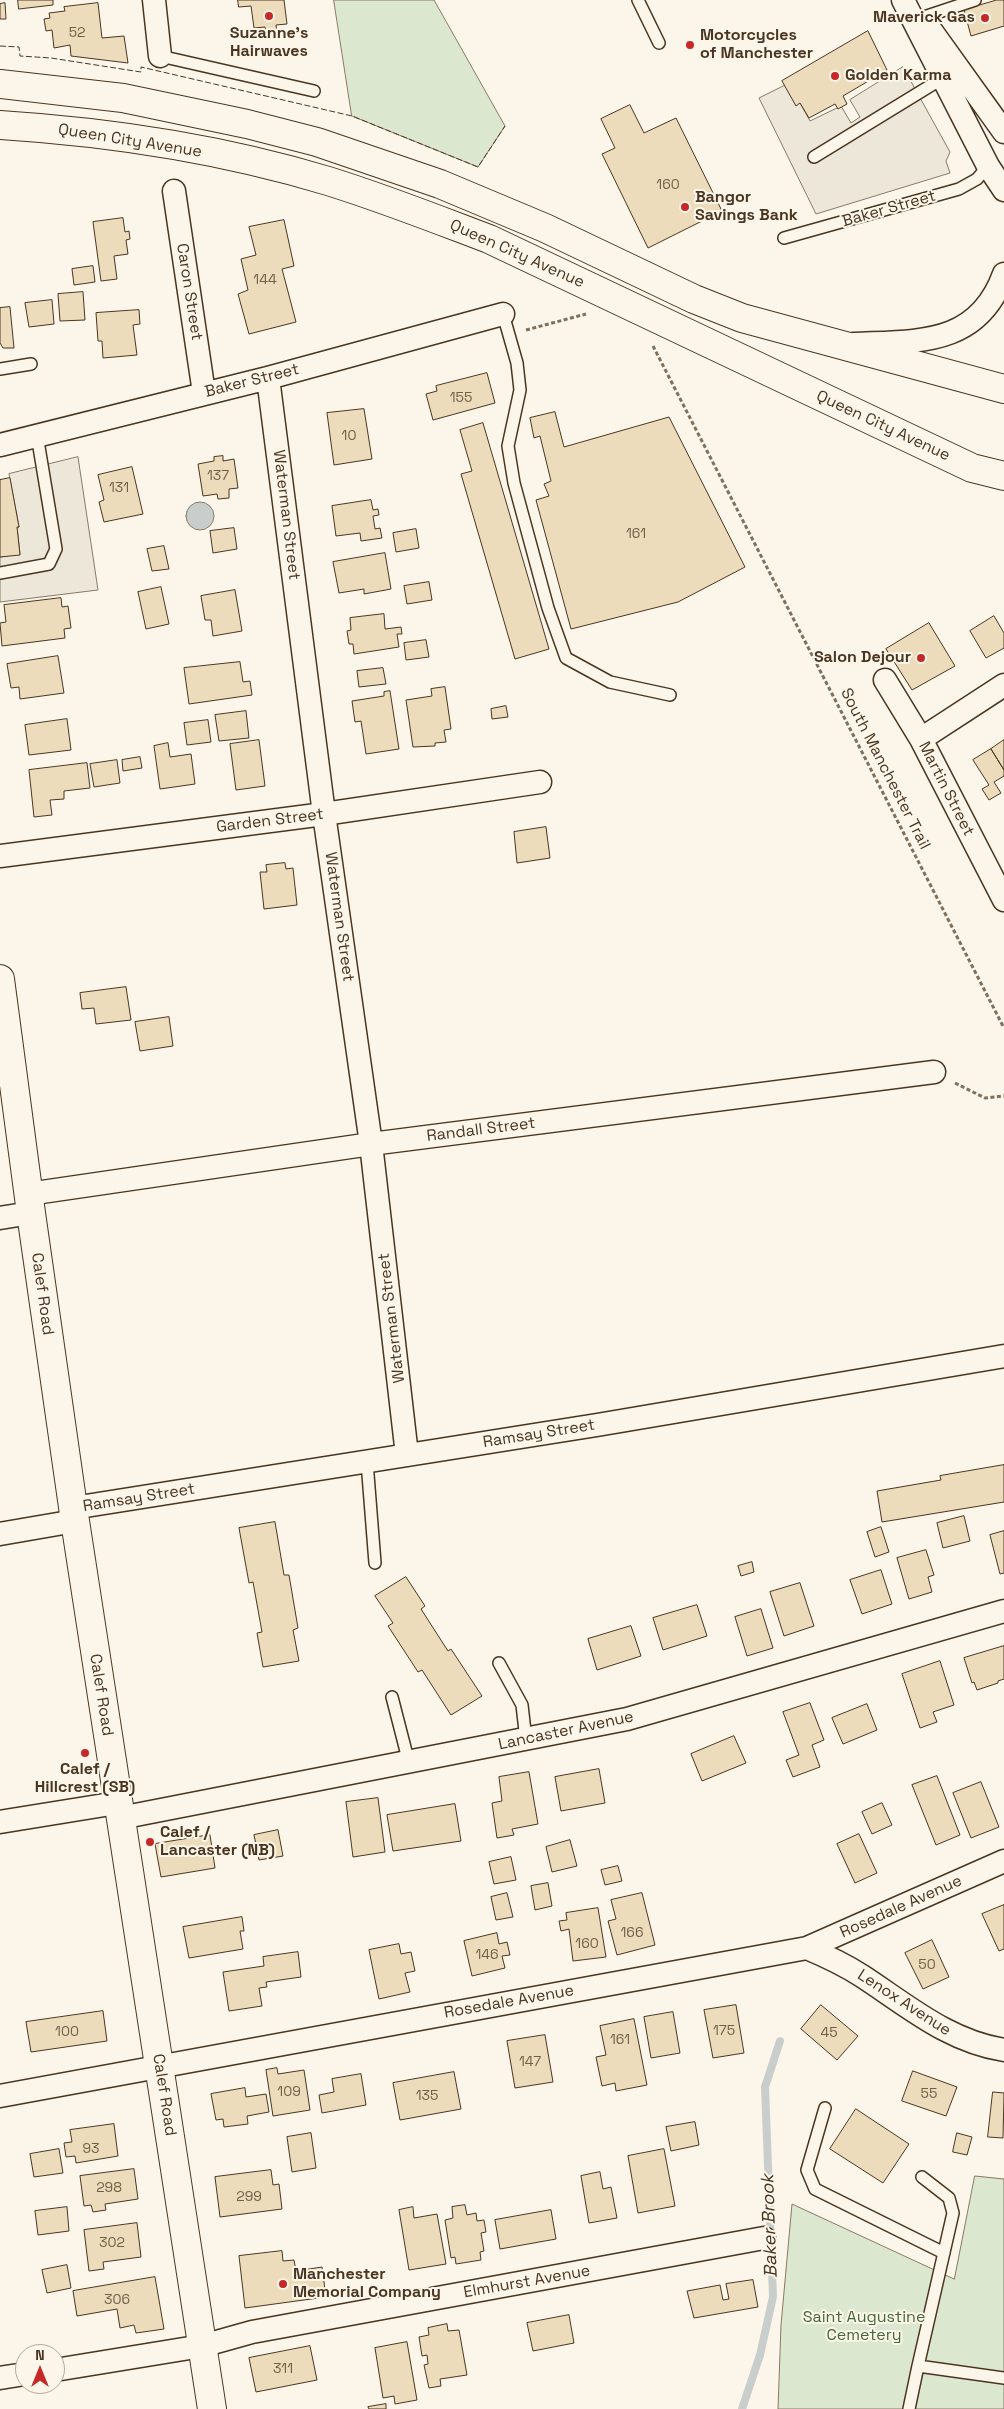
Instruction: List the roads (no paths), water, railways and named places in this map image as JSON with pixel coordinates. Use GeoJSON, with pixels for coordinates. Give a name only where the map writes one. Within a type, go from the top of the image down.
{"type":"FeatureCollection","features":[{"type":"Feature","properties":{"kind":"main road","name":"Queen City Avenue"},"geometry":{"type":"LineString","coordinates":[[0,84],[123,98],[247,124],[316,142],[440,184],[536,224],[694,299],[734,315],[1004,389]]}},
{"type":"Feature","properties":{"kind":"main road","name":"Queen City Avenue"},"geometry":{"type":"LineString","coordinates":[[0,125],[72,131],[165,144],[250,161],[328,181],[410,208],[489,239],[972,468],[1004,476]]}},
{"type":"Feature","properties":{"kind":"main road"},"geometry":{"type":"LineString","coordinates":[[972,468],[1004,484]]}},
{"type":"Feature","properties":{"kind":"main road","name":"Calef Road"},"geometry":{"type":"LineString","coordinates":[[0,979],[29,1204],[74,1514],[118,1810],[160,2066],[212,2409]]}},
{"type":"Feature","properties":{"kind":"street"},"geometry":{"type":"LineString","coordinates":[[154,0],[160,56]]}},
{"type":"Feature","properties":{"kind":"street"},"geometry":{"type":"LineString","coordinates":[[902,0],[988,166],[1004,205]]}},
{"type":"Feature","properties":{"kind":"street"},"geometry":{"type":"LineString","coordinates":[[915,9],[1004,132]]}},
{"type":"Feature","properties":{"kind":"street"},"geometry":{"type":"LineString","coordinates":[[988,166],[1004,145]]}},
{"type":"Feature","properties":{"kind":"street"},"geometry":{"type":"LineString","coordinates":[[988,166],[1004,190]]}},
{"type":"Feature","properties":{"kind":"street","name":"Caron Street"},"geometry":{"type":"LineString","coordinates":[[174,191],[204,393]]}},
{"type":"Feature","properties":{"kind":"street"},"geometry":{"type":"LineString","coordinates":[[838,345],[925,339],[946,335],[963,328],[977,319],[990,304],[1004,274]]}},
{"type":"Feature","properties":{"kind":"street","name":"Baker Street"},"geometry":{"type":"LineString","coordinates":[[0,445],[204,393],[506,324]]}},
{"type":"Feature","properties":{"kind":"street","name":"Waterman Street"},"geometry":{"type":"LineString","coordinates":[[268,378],[324,814],[371,1144],[407,1456]]}},
{"type":"Feature","properties":{"kind":"street","name":"Martin Street"},"geometry":{"type":"LineString","coordinates":[[885,680],[920,739],[1004,900]]}},
{"type":"Feature","properties":{"kind":"street"},"geometry":{"type":"LineString","coordinates":[[920,739],[1004,685]]}},
{"type":"Feature","properties":{"kind":"street","name":"Garden Street"},"geometry":{"type":"LineString","coordinates":[[0,856],[324,814],[540,782]]}},
{"type":"Feature","properties":{"kind":"street","name":"Randall Street"},"geometry":{"type":"LineString","coordinates":[[0,1218],[29,1204],[371,1144],[934,1072]]}},
{"type":"Feature","properties":{"kind":"street","name":"Ramsay Street"},"geometry":{"type":"LineString","coordinates":[[0,1534],[74,1514],[366,1462],[1004,1356]]}},
{"type":"Feature","properties":{"kind":"street","name":"Lancaster Avenue"},"geometry":{"type":"LineString","coordinates":[[0,1822],[118,1810],[409,1762],[526,1740],[646,1714],[1004,1611]]}},
{"type":"Feature","properties":{"kind":"street","name":"Rosedale Avenue"},"geometry":{"type":"LineString","coordinates":[[0,2096],[807,1948],[1004,1861]]}},
{"type":"Feature","properties":{"kind":"street","name":"Lenox Avenue"},"geometry":{"type":"LineString","coordinates":[[807,1948],[837,1961],[941,2029],[977,2044],[1004,2050]]}},
{"type":"Feature","properties":{"kind":"street","name":"Elmhurst Avenue"},"geometry":{"type":"LineString","coordinates":[[65,2368],[202,2346],[252,2332],[764,2238]]}},
{"type":"Feature","properties":{"kind":"street"},"geometry":{"type":"LineString","coordinates":[[0,2378],[15,2376]]}},
{"type":"Feature","properties":{"kind":"lane"},"geometry":{"type":"LineString","coordinates":[[638,0],[659,42]]}},
{"type":"Feature","properties":{"kind":"lane"},"geometry":{"type":"LineString","coordinates":[[915,9],[975,0]]}},
{"type":"Feature","properties":{"kind":"lane"},"geometry":{"type":"LineString","coordinates":[[160,56],[314,91]]}},
{"type":"Feature","properties":{"kind":"lane"},"geometry":{"type":"LineString","coordinates":[[814,157],[943,78]]}},
{"type":"Feature","properties":{"kind":"lane","name":"Baker Street"},"geometry":{"type":"LineString","coordinates":[[784,238],[958,189],[977,179],[988,166]]}},
{"type":"Feature","properties":{"kind":"lane"},"geometry":{"type":"LineString","coordinates":[[506,324],[518,363],[520,390],[508,446],[514,483],[548,608],[566,658],[610,682],[670,695]]}},
{"type":"Feature","properties":{"kind":"lane"},"geometry":{"type":"LineString","coordinates":[[0,369],[31,364]]}},
{"type":"Feature","properties":{"kind":"lane"},"geometry":{"type":"LineString","coordinates":[[0,573],[49,564],[56,549],[37,435]]}},
{"type":"Feature","properties":{"kind":"lane"},"geometry":{"type":"LineString","coordinates":[[366,1462],[375,1563]]}},
{"type":"Feature","properties":{"kind":"lane"},"geometry":{"type":"LineString","coordinates":[[499,1663],[522,1705],[526,1740]]}},
{"type":"Feature","properties":{"kind":"lane"},"geometry":{"type":"LineString","coordinates":[[392,1697],[409,1762]]}},
{"type":"Feature","properties":{"kind":"lane"},"geometry":{"type":"LineString","coordinates":[[825,2108],[807,2170],[815,2189],[944,2253]]}},
{"type":"Feature","properties":{"kind":"lane"},"geometry":{"type":"LineString","coordinates":[[909,2409],[954,2213],[949,2198],[922,2177]]}},
{"type":"Feature","properties":{"kind":"lane"},"geometry":{"type":"LineString","coordinates":[[918,2366],[1004,2378]]}},
{"type":"Feature","properties":{"kind":"waterway","name":"Baker Brook"},"geometry":{"type":"LineString","coordinates":[[742,2409],[760,2355],[773,2297],[765,2087],[780,2041]]}},
{"type":"Feature","properties":{"kind":"place","name":"Suzanne's Hairwaves"},"geometry":{"type":"Point","coordinates":[269,16]}},
{"type":"Feature","properties":{"kind":"place","name":"Maverick Gas"},"geometry":{"type":"Point","coordinates":[985,18]}},
{"type":"Feature","properties":{"kind":"place","name":"Motorcycles of Manchester"},"geometry":{"type":"Point","coordinates":[690,45]}},
{"type":"Feature","properties":{"kind":"place","name":"Golden Karma"},"geometry":{"type":"Point","coordinates":[835,76]}},
{"type":"Feature","properties":{"kind":"place","name":"Bangor Savings Bank"},"geometry":{"type":"Point","coordinates":[685,207]}},
{"type":"Feature","properties":{"kind":"place","name":"Salon Dejour"},"geometry":{"type":"Point","coordinates":[921,658]}},
{"type":"Feature","properties":{"kind":"place","name":"Calef / Hillcrest (SB)"},"geometry":{"type":"Point","coordinates":[85,1753]}},
{"type":"Feature","properties":{"kind":"place","name":"Calef / Lancaster (NB)"},"geometry":{"type":"Point","coordinates":[150,1842]}},
{"type":"Feature","properties":{"kind":"place","name":"Manchester Memorial Company"},"geometry":{"type":"Point","coordinates":[283,2284]}},
{"type":"Feature","properties":{"kind":"park label","name":"Saint Augustine Cemetery"},"geometry":{"type":"Point","coordinates":[864,2327]}}]}
